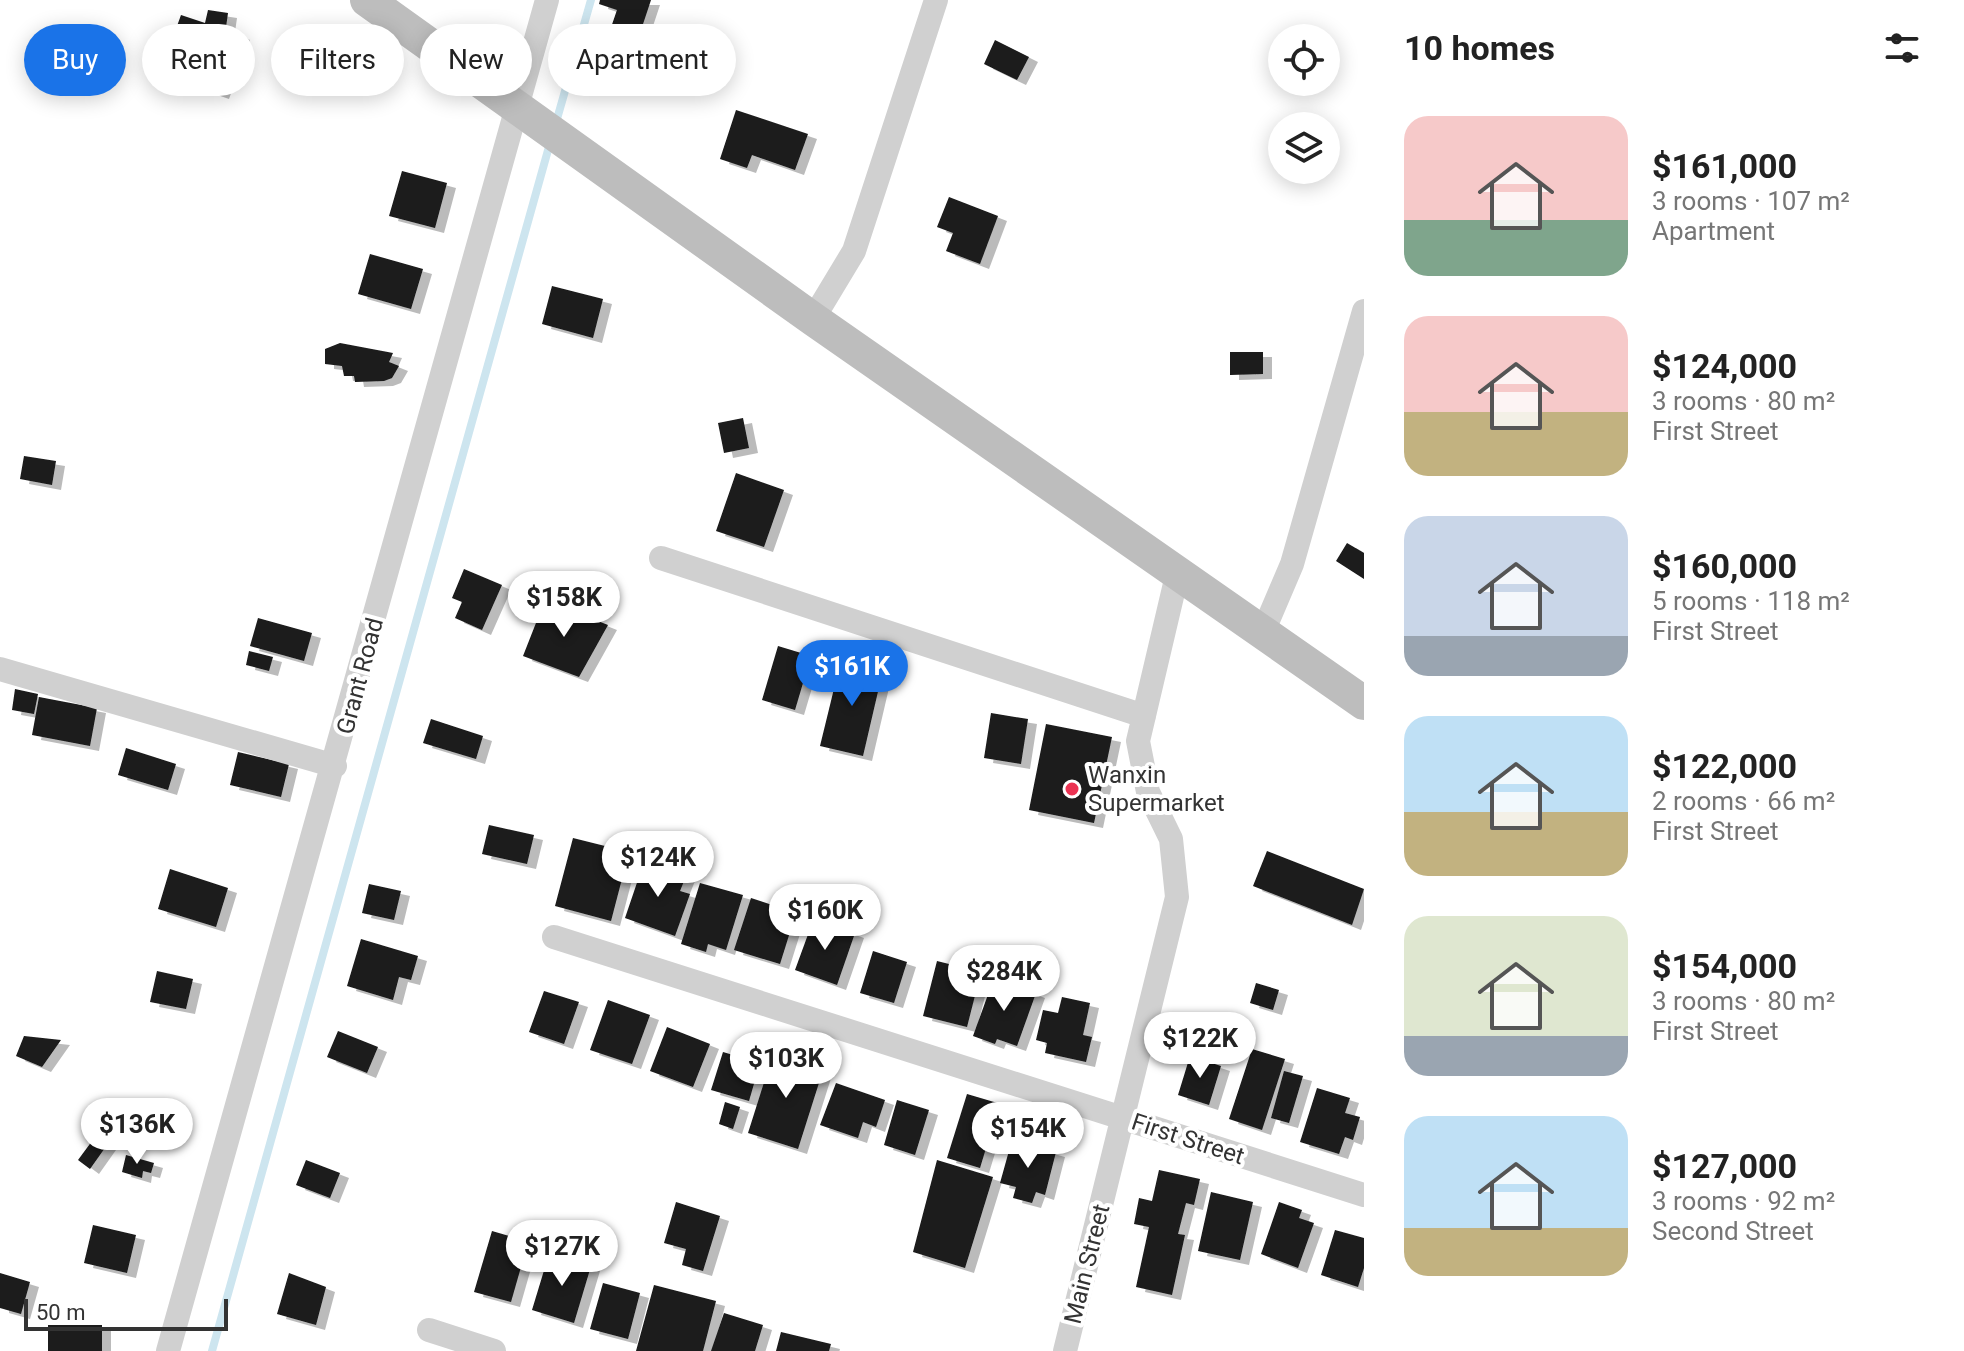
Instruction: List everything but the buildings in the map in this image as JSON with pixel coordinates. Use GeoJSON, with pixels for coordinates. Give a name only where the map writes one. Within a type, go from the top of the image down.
{"type":"FeatureCollection","features":[{"type":"Feature","properties":{"kind":"main road"},"geometry":{"type":"LineString","coordinates":[[367,0],[517,108],[821,308],[1178,571],[1364,703]]}},
{"type":"Feature","properties":{"kind":"street","name":"Grant Road"},"geometry":{"type":"LineString","coordinates":[[168,1351],[335,766],[547,0]]}},
{"type":"Feature","properties":{"kind":"street"},"geometry":{"type":"LineString","coordinates":[[821,308],[854,251],[936,0]]}},
{"type":"Feature","properties":{"kind":"street"},"geometry":{"type":"LineString","coordinates":[[1250,623],[1279,598],[1292,564],[1364,311]]}},
{"type":"Feature","properties":{"kind":"street"},"geometry":{"type":"LineString","coordinates":[[661,558],[1144,716]]}},
{"type":"Feature","properties":{"kind":"street","name":"Main Street"},"geometry":{"type":"LineString","coordinates":[[1065,1351],[1177,897],[1171,839],[1148,792],[1138,741],[1178,571]]}},
{"type":"Feature","properties":{"kind":"street"},"geometry":{"type":"LineString","coordinates":[[0,669],[335,766]]}},
{"type":"Feature","properties":{"kind":"street","name":"First Street"},"geometry":{"type":"LineString","coordinates":[[554,937],[1364,1195]]}},
{"type":"Feature","properties":{"kind":"street"},"geometry":{"type":"LineString","coordinates":[[429,1330],[494,1351]]}},
{"type":"Feature","properties":{"kind":"waterway"},"geometry":{"type":"LineString","coordinates":[[555,126],[591,0]]}},
{"type":"Feature","properties":{"kind":"waterway"},"geometry":{"type":"LineString","coordinates":[[212,1351],[550,143]]}},
{"type":"Feature","properties":{"kind":"place","name":"Wanxin Supermarket"},"geometry":{"type":"Point","coordinates":[1072,789]}}]}
